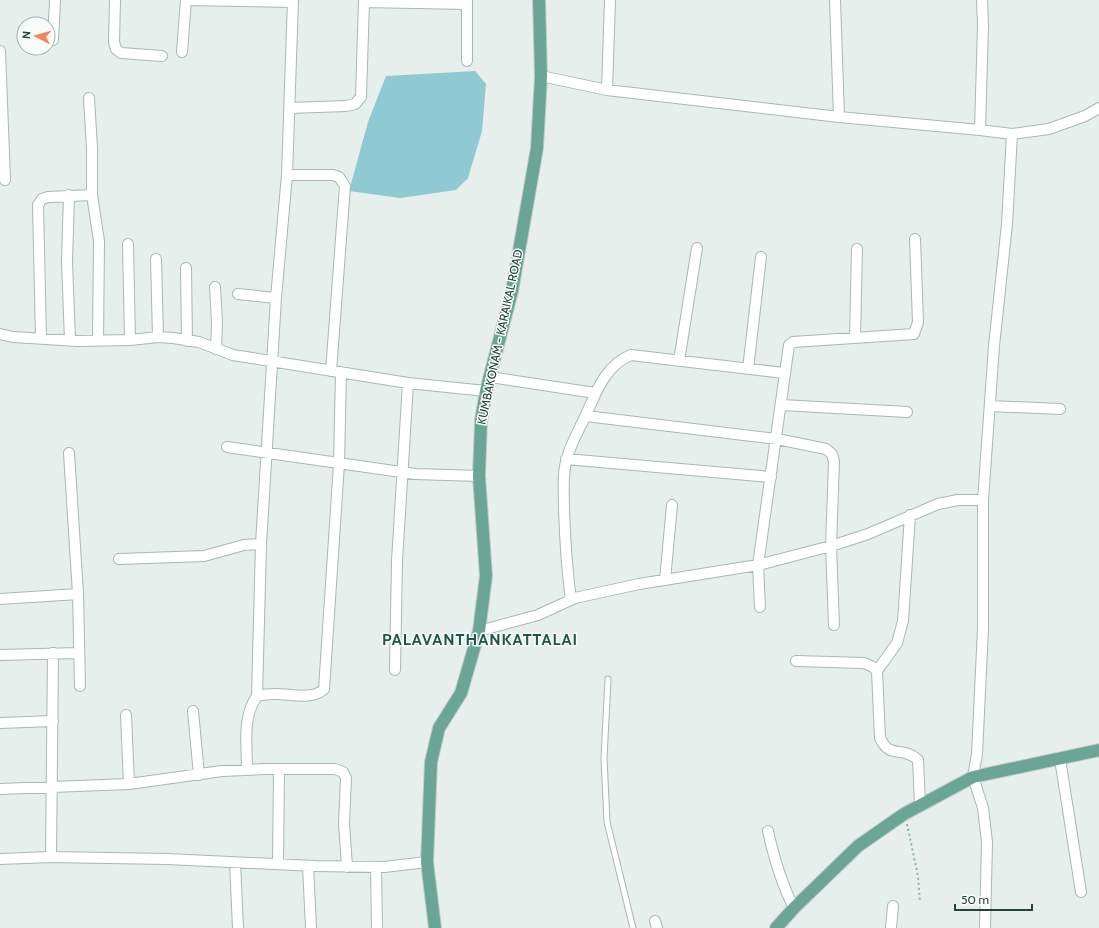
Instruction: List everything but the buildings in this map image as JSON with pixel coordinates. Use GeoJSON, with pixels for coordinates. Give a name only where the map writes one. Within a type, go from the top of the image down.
{"type":"FeatureCollection","features":[{"type":"Feature","properties":{"kind":"main road","name":"KUMBAKONAM - KARAIKAL ROAD"},"geometry":{"type":"LineString","coordinates":[[435,928],[427,862],[431,762],[439,728],[461,693],[479,631],[486,576],[479,476],[481,421],[486,391],[512,291],[537,148],[541,76],[539,0]]}},
{"type":"Feature","properties":{"kind":"main road"},"geometry":{"type":"LineString","coordinates":[[776,928],[794,908],[858,846],[904,814],[920,805],[973,777],[1099,750]]}},
{"type":"Feature","properties":{"kind":"street"},"geometry":{"type":"LineString","coordinates":[[54,16],[55,0]]}},
{"type":"Feature","properties":{"kind":"street"},"geometry":{"type":"LineString","coordinates":[[115,0],[114,42],[116,49],[125,54],[162,56]]}},
{"type":"Feature","properties":{"kind":"street"},"geometry":{"type":"LineString","coordinates":[[182,52],[186,0],[293,1],[287,175],[276,298],[261,544],[257,696],[250,706],[246,724],[247,770]]}},
{"type":"Feature","properties":{"kind":"street"},"geometry":{"type":"LineString","coordinates":[[607,90],[610,0]]}},
{"type":"Feature","properties":{"kind":"street"},"geometry":{"type":"LineString","coordinates":[[835,0],[839,117]]}},
{"type":"Feature","properties":{"kind":"street"},"geometry":{"type":"LineString","coordinates":[[980,130],[983,26],[982,0]]}},
{"type":"Feature","properties":{"kind":"street"},"geometry":{"type":"LineString","coordinates":[[290,108],[346,106],[356,104],[361,97],[364,1],[467,2],[467,61]]}},
{"type":"Feature","properties":{"kind":"street"},"geometry":{"type":"LineString","coordinates":[[0,51],[6,180]]}},
{"type":"Feature","properties":{"kind":"street"},"geometry":{"type":"LineString","coordinates":[[541,76],[607,90],[839,117],[1012,134],[1050,129],[1085,116],[1099,108]]}},
{"type":"Feature","properties":{"kind":"street"},"geometry":{"type":"LineString","coordinates":[[89,98],[92,148],[92,195],[99,241],[98,341]]}},
{"type":"Feature","properties":{"kind":"street"},"geometry":{"type":"LineString","coordinates":[[985,928],[987,842],[983,808],[973,777],[977,754],[983,628],[983,500],[1007,224],[1012,134]]}},
{"type":"Feature","properties":{"kind":"street"},"geometry":{"type":"LineString","coordinates":[[257,696],[272,694],[310,695],[319,693],[324,689],[339,464],[336,371],[345,186],[339,177],[333,175],[287,175]]}},
{"type":"Feature","properties":{"kind":"street"},"geometry":{"type":"LineString","coordinates":[[68,195],[67,262],[70,340]]}},
{"type":"Feature","properties":{"kind":"street"},"geometry":{"type":"LineString","coordinates":[[41,338],[38,205],[42,199],[48,197],[92,195]]}},
{"type":"Feature","properties":{"kind":"street"},"geometry":{"type":"LineString","coordinates":[[760,607],[758,565],[782,405],[784,373],[789,345],[793,342],[914,334],[917,329],[915,239]]}},
{"type":"Feature","properties":{"kind":"street"},"geometry":{"type":"LineString","coordinates":[[128,244],[130,340]]}},
{"type":"Feature","properties":{"kind":"street"},"geometry":{"type":"LineString","coordinates":[[679,361],[697,248]]}},
{"type":"Feature","properties":{"kind":"street"},"geometry":{"type":"LineString","coordinates":[[855,338],[857,249]]}},
{"type":"Feature","properties":{"kind":"street"},"geometry":{"type":"LineString","coordinates":[[748,369],[761,257]]}},
{"type":"Feature","properties":{"kind":"street"},"geometry":{"type":"LineString","coordinates":[[156,258],[158,337]]}},
{"type":"Feature","properties":{"kind":"street"},"geometry":{"type":"LineString","coordinates":[[186,268],[187,341]]}},
{"type":"Feature","properties":{"kind":"street"},"geometry":{"type":"LineString","coordinates":[[215,287],[217,323],[216,349]]}},
{"type":"Feature","properties":{"kind":"street"},"geometry":{"type":"LineString","coordinates":[[238,294],[276,298]]}},
{"type":"Feature","properties":{"kind":"street"},"geometry":{"type":"LineString","coordinates":[[0,334],[98,341],[158,337],[199,342],[233,355],[272,362],[408,383],[486,391]]}},
{"type":"Feature","properties":{"kind":"street"},"geometry":{"type":"LineString","coordinates":[[571,600],[566,562],[564,498],[566,459],[595,393],[610,368],[626,356],[631,355],[784,373]]}},
{"type":"Feature","properties":{"kind":"street"},"geometry":{"type":"LineString","coordinates":[[490,377],[595,393]]}},
{"type":"Feature","properties":{"kind":"street"},"geometry":{"type":"LineString","coordinates":[[395,670],[402,472],[408,383]]}},
{"type":"Feature","properties":{"kind":"street"},"geometry":{"type":"LineString","coordinates":[[782,405],[907,412]]}},
{"type":"Feature","properties":{"kind":"street"},"geometry":{"type":"LineString","coordinates":[[990,406],[1060,409]]}},
{"type":"Feature","properties":{"kind":"street"},"geometry":{"type":"LineString","coordinates":[[586,416],[777,438],[826,449],[832,454],[834,462],[831,546],[834,625]]}},
{"type":"Feature","properties":{"kind":"street"},"geometry":{"type":"LineString","coordinates":[[227,447],[402,472],[479,476]]}},
{"type":"Feature","properties":{"kind":"street"},"geometry":{"type":"LineString","coordinates":[[69,454],[78,594],[78,653],[80,686]]}},
{"type":"Feature","properties":{"kind":"street"},"geometry":{"type":"LineString","coordinates":[[566,459],[771,477]]}},
{"type":"Feature","properties":{"kind":"street"},"geometry":{"type":"LineString","coordinates":[[479,631],[538,614],[571,600],[666,580],[758,565],[831,546],[868,534],[938,504],[958,500],[983,500]]}},
{"type":"Feature","properties":{"kind":"street"},"geometry":{"type":"LineString","coordinates":[[666,580],[672,505]]}},
{"type":"Feature","properties":{"kind":"street"},"geometry":{"type":"LineString","coordinates":[[910,515],[903,621],[897,643],[877,671],[880,738],[884,746],[891,751],[911,753],[918,760],[920,805]]}},
{"type":"Feature","properties":{"kind":"street"},"geometry":{"type":"LineString","coordinates":[[119,559],[204,556],[244,545],[261,544]]}},
{"type":"Feature","properties":{"kind":"street"},"geometry":{"type":"LineString","coordinates":[[0,599],[78,594]]}},
{"type":"Feature","properties":{"kind":"street"},"geometry":{"type":"LineString","coordinates":[[51,857],[50,787],[54,721],[53,653]]}},
{"type":"Feature","properties":{"kind":"street"},"geometry":{"type":"LineString","coordinates":[[0,655],[78,653]]}},
{"type":"Feature","properties":{"kind":"street"},"geometry":{"type":"LineString","coordinates":[[796,661],[864,663],[873,667],[877,671]]}},
{"type":"Feature","properties":{"kind":"street"},"geometry":{"type":"LineString","coordinates":[[193,711],[199,775]]}},
{"type":"Feature","properties":{"kind":"street"},"geometry":{"type":"LineString","coordinates":[[126,715],[129,784]]}},
{"type":"Feature","properties":{"kind":"street"},"geometry":{"type":"LineString","coordinates":[[0,723],[54,721]]}},
{"type":"Feature","properties":{"kind":"street"},"geometry":{"type":"LineString","coordinates":[[1060,758],[1081,892]]}},
{"type":"Feature","properties":{"kind":"street"},"geometry":{"type":"LineString","coordinates":[[278,864],[279,769]]}},
{"type":"Feature","properties":{"kind":"street"},"geometry":{"type":"LineString","coordinates":[[0,790],[129,784],[222,771],[335,769],[343,772],[346,778],[344,823],[347,866]]}},
{"type":"Feature","properties":{"kind":"street"},"geometry":{"type":"LineString","coordinates":[[768,831],[783,887],[794,908]]}},
{"type":"Feature","properties":{"kind":"street"},"geometry":{"type":"LineString","coordinates":[[0,859],[51,857],[376,867],[427,862]]}},
{"type":"Feature","properties":{"kind":"street"},"geometry":{"type":"LineString","coordinates":[[235,862],[238,928]]}},
{"type":"Feature","properties":{"kind":"street"},"geometry":{"type":"LineString","coordinates":[[308,866],[311,928]]}},
{"type":"Feature","properties":{"kind":"street"},"geometry":{"type":"LineString","coordinates":[[376,867],[377,928]]}},
{"type":"Feature","properties":{"kind":"street"},"geometry":{"type":"LineString","coordinates":[[891,928],[893,906]]}},
{"type":"Feature","properties":{"kind":"lane"},"geometry":{"type":"LineString","coordinates":[[608,680],[604,758],[607,822],[633,928]]}},
{"type":"Feature","properties":{"kind":"path"},"geometry":{"type":"LineString","coordinates":[[904,814],[910,834],[917,869],[920,902]]}},
{"type":"Feature","properties":{"kind":"water"},"geometry":{"type":"Polygon","coordinates":[[[475,71],[486,84],[482,131],[468,178],[456,190],[400,198],[349,191],[368,122],[386,76],[475,71]]]}},
{"type":"Feature","properties":{"kind":"district","name":"PALAVANTHANKATTALAI"},"geometry":{"type":"Point","coordinates":[480,639]}}]}
